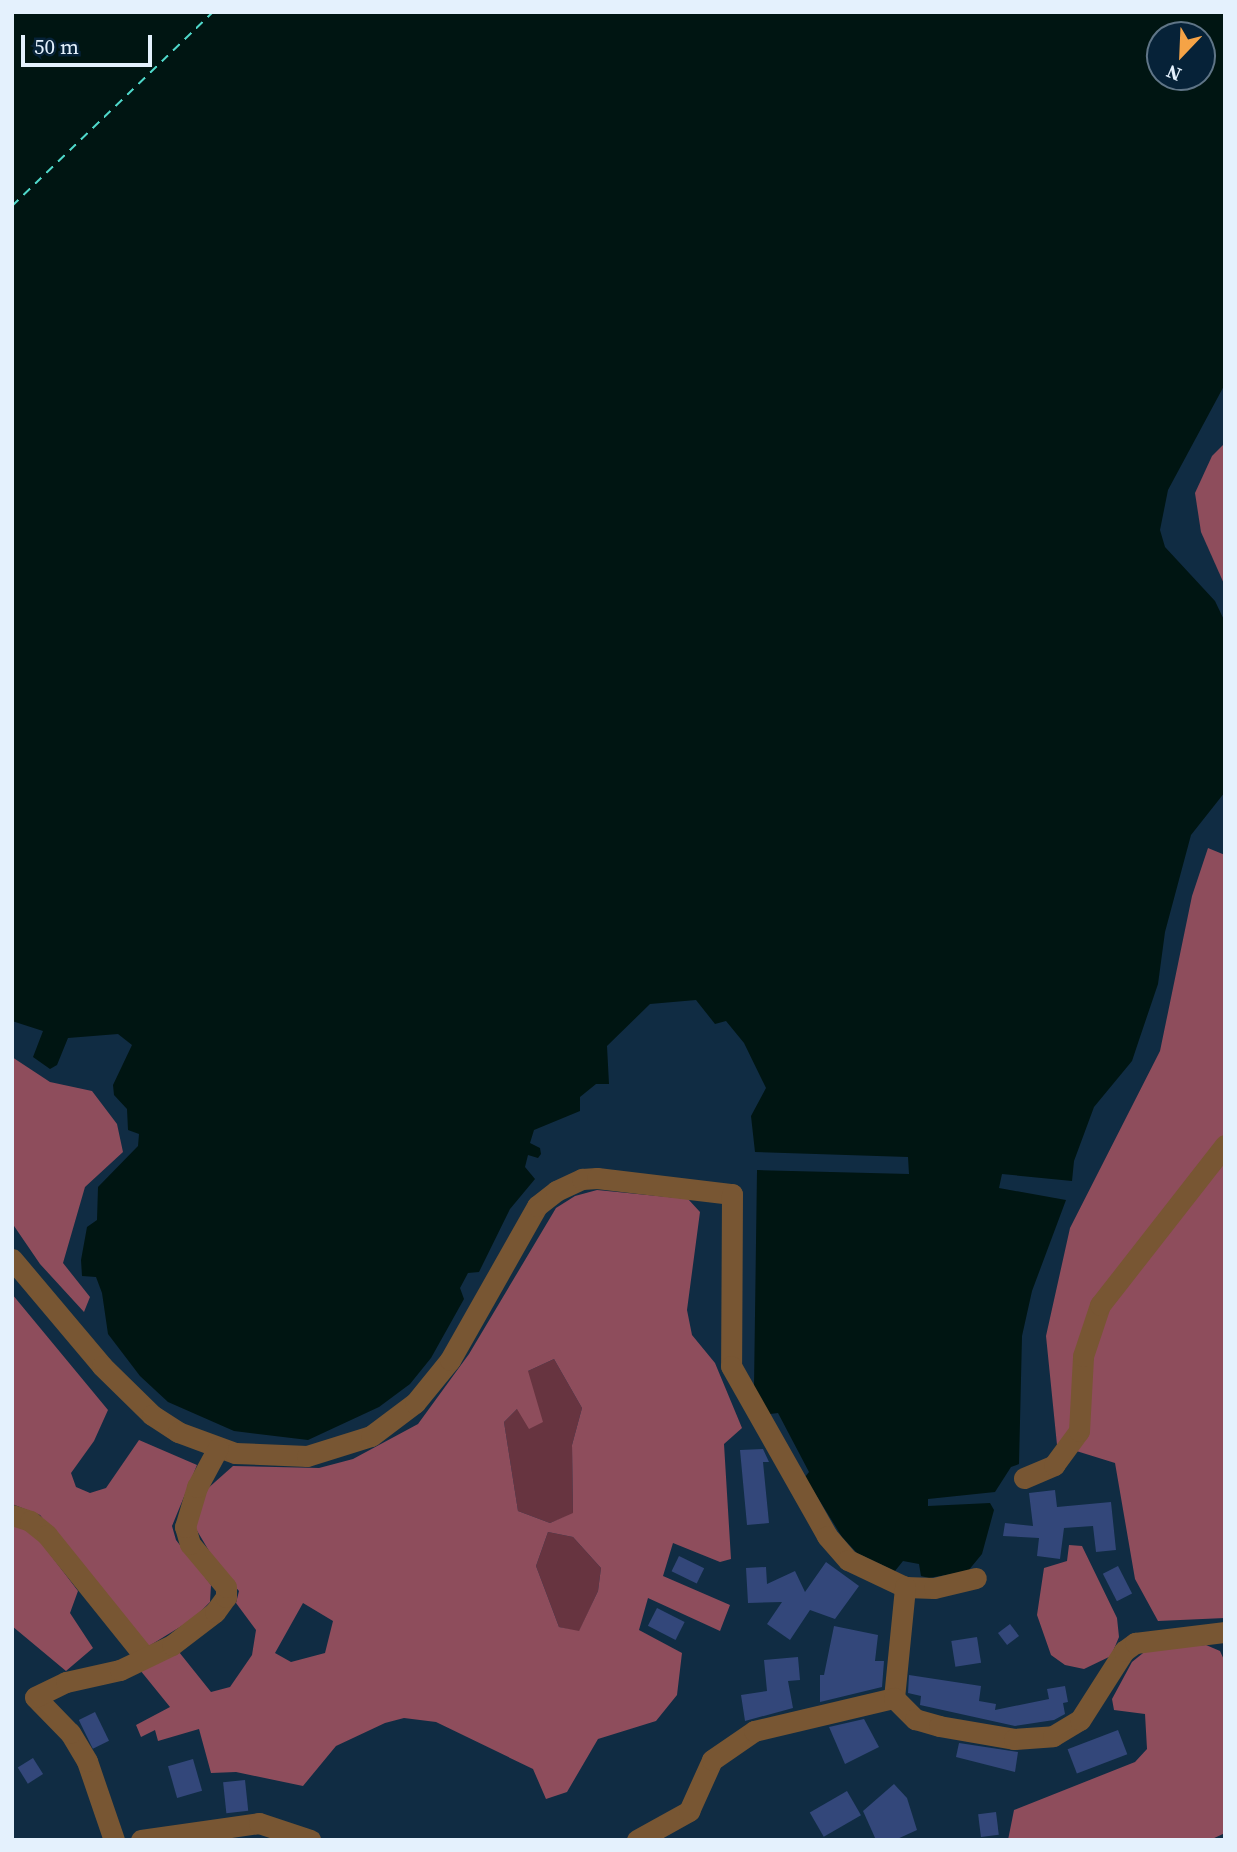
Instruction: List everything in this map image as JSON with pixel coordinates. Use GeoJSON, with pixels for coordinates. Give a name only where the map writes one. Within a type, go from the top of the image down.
{"type":"FeatureCollection","features":[{"type":"Feature","properties":{"kind":"street"},"geometry":{"type":"LineString","coordinates":[[1024,1478],[1054,1465],[1079,1431],[1086,1338],[1100,1305],[1225,1145]]}},
{"type":"Feature","properties":{"kind":"street"},"geometry":{"type":"LineString","coordinates":[[12,1259],[103,1366],[152,1415],[218,1448],[282,1456],[347,1447],[370,1436],[415,1403],[450,1360],[537,1206],[556,1191],[582,1179],[597,1178],[732,1194],[731,1366],[803,1497],[837,1548],[863,1570],[905,1587],[943,1587],[976,1578]]}},
{"type":"Feature","properties":{"kind":"street"},"geometry":{"type":"LineString","coordinates":[[114,1840],[87,1761],[70,1733],[34,1697],[66,1682],[120,1671],[172,1645],[215,1612],[226,1597],[226,1587],[190,1544],[185,1527],[197,1487],[218,1448]]}},
{"type":"Feature","properties":{"kind":"street"},"geometry":{"type":"LineString","coordinates":[[12,1515],[30,1521],[47,1535],[145,1657]]}},
{"type":"Feature","properties":{"kind":"street"},"geometry":{"type":"LineString","coordinates":[[894,1698],[905,1587]]}},
{"type":"Feature","properties":{"kind":"street"},"geometry":{"type":"LineString","coordinates":[[894,1698],[915,1719],[939,1726],[1014,1739],[1054,1736],[1080,1720],[1125,1651],[1135,1643],[1225,1632]]}},
{"type":"Feature","properties":{"kind":"street"},"geometry":{"type":"LineString","coordinates":[[637,1840],[690,1811],[712,1760],[754,1731],[894,1698]]}},
{"type":"Feature","properties":{"kind":"street"},"geometry":{"type":"LineString","coordinates":[[141,1840],[258,1823],[310,1840]]}},
{"type":"Feature","properties":{"kind":"shaded area"},"geometry":{"type":"Polygon","coordinates":[[[12,12],[1225,12],[1225,384],[1168,490],[1160,530],[1165,547],[1215,601],[1225,622],[1225,792],[1191,835],[1165,932],[1158,984],[1132,1061],[1094,1107],[1074,1161],[1072,1181],[1002,1174],[999,1188],[1066,1200],[1032,1291],[1022,1336],[1019,1464],[1011,1467],[995,1492],[928,1499],[928,1506],[990,1503],[994,1510],[982,1554],[968,1571],[929,1578],[921,1576],[919,1564],[903,1561],[895,1571],[857,1553],[842,1537],[805,1477],[809,1472],[778,1413],[770,1414],[754,1387],[757,1170],[909,1174],[908,1157],[755,1152],[751,1116],[766,1088],[744,1043],[726,1021],[715,1024],[696,1000],[650,1004],[607,1046],[609,1084],[596,1084],[580,1097],[580,1111],[534,1130],[530,1143],[540,1148],[541,1154],[538,1158],[528,1155],[525,1167],[535,1179],[510,1209],[479,1272],[468,1273],[460,1288],[464,1299],[431,1358],[410,1384],[379,1407],[308,1440],[234,1431],[168,1402],[140,1376],[108,1334],[102,1293],[96,1277],[82,1276],[81,1260],[87,1227],[97,1220],[98,1187],[138,1146],[139,1134],[128,1130],[127,1109],[114,1095],[113,1085],[132,1045],[118,1034],[68,1038],[57,1065],[50,1069],[33,1057],[43,1031],[12,1021],[12,12]]]}},
{"type":"Feature","properties":{"kind":"shaded area"},"geometry":{"type":"Polygon","coordinates":[[[1225,443],[1225,586],[1201,532],[1195,493],[1212,456],[1225,443]]]}},
{"type":"Feature","properties":{"kind":"shaded area"},"geometry":{"type":"Polygon","coordinates":[[[1208,848],[1225,855],[1225,1618],[1158,1621],[1135,1579],[1115,1463],[1057,1445],[1046,1336],[1070,1228],[1160,1051],[1192,896],[1208,848]]]}},
{"type":"Feature","properties":{"kind":"shaded area"},"geometry":{"type":"Polygon","coordinates":[[[12,1057],[50,1082],[92,1091],[117,1124],[123,1152],[85,1187],[63,1263],[90,1297],[84,1312],[40,1264],[12,1223],[12,1057]]]}},
{"type":"Feature","properties":{"kind":"shaded area"},"geometry":{"type":"Polygon","coordinates":[[[597,1190],[688,1199],[700,1212],[687,1310],[692,1335],[715,1363],[742,1428],[724,1444],[731,1559],[720,1562],[673,1543],[663,1576],[730,1605],[720,1631],[648,1598],[639,1630],[682,1653],[677,1695],[656,1721],[598,1739],[567,1792],[546,1799],[533,1769],[436,1722],[404,1718],[385,1723],[336,1746],[303,1786],[236,1772],[211,1773],[199,1729],[158,1741],[155,1730],[141,1737],[136,1725],[170,1707],[140,1670],[179,1652],[211,1692],[230,1687],[252,1655],[256,1630],[236,1603],[239,1591],[221,1571],[196,1529],[194,1513],[206,1490],[233,1466],[319,1468],[353,1459],[418,1424],[469,1354],[556,1208],[575,1196],[597,1190]],[[554,1359],[528,1371],[543,1422],[529,1429],[517,1409],[504,1422],[518,1511],[550,1523],[573,1513],[572,1445],[582,1408],[554,1359]],[[548,1532],[536,1566],[559,1627],[579,1631],[598,1591],[601,1568],[573,1537],[548,1532]],[[303,1603],[275,1653],[291,1662],[325,1653],[333,1621],[303,1603]]]}},
{"type":"Feature","properties":{"kind":"shaded area"},"geometry":{"type":"Polygon","coordinates":[[[12,1294],[108,1410],[94,1441],[71,1473],[76,1487],[90,1493],[106,1488],[139,1440],[197,1465],[172,1526],[176,1540],[211,1585],[210,1602],[193,1619],[149,1646],[139,1641],[40,1515],[12,1504],[12,1294]]]}},
{"type":"Feature","properties":{"kind":"shaded area"},"geometry":{"type":"Polygon","coordinates":[[[554,1359],[582,1408],[572,1445],[573,1514],[550,1523],[518,1511],[504,1422],[517,1409],[528,1371],[554,1359]]]}},
{"type":"Feature","properties":{"kind":"shaded area"},"geometry":{"type":"Polygon","coordinates":[[[12,1524],[33,1532],[78,1591],[70,1613],[93,1648],[66,1671],[12,1626],[12,1524]]]}},
{"type":"Feature","properties":{"kind":"shaded area"},"geometry":{"type":"Polygon","coordinates":[[[548,1532],[573,1537],[601,1568],[598,1591],[579,1632],[559,1627],[536,1566],[548,1532]]]}},
{"type":"Feature","properties":{"kind":"shaded area"},"geometry":{"type":"Polygon","coordinates":[[[1069,1545],[1082,1546],[1117,1618],[1119,1637],[1111,1656],[1084,1669],[1065,1665],[1051,1655],[1037,1615],[1044,1568],[1067,1561],[1069,1545]]]}},
{"type":"Feature","properties":{"kind":"shaded area"},"geometry":{"type":"Polygon","coordinates":[[[1206,1645],[1220,1651],[1225,1662],[1225,1833],[1210,1840],[1008,1840],[1014,1810],[1135,1762],[1147,1749],[1145,1714],[1114,1710],[1112,1699],[1132,1662],[1148,1649],[1206,1645]]]}},
{"type":"Feature","properties":{"kind":"building"},"geometry":{"type":"Polygon","coordinates":[[[763,1449],[769,1462],[763,1462],[769,1523],[747,1525],[740,1450],[763,1449]]]}},
{"type":"Feature","properties":{"kind":"building"},"geometry":{"type":"Polygon","coordinates":[[[1055,1490],[1057,1507],[1111,1502],[1116,1550],[1096,1552],[1093,1526],[1064,1528],[1060,1559],[1037,1556],[1039,1538],[1003,1536],[1005,1523],[1033,1526],[1029,1493],[1055,1490]]]}},
{"type":"Feature","properties":{"kind":"building"},"geometry":{"type":"Polygon","coordinates":[[[679,1556],[704,1568],[697,1584],[672,1571],[679,1556]]]}},
{"type":"Feature","properties":{"kind":"building"},"geometry":{"type":"Polygon","coordinates":[[[826,1562],[859,1586],[835,1619],[810,1610],[790,1640],[767,1624],[782,1602],[748,1603],[746,1568],[766,1567],[767,1584],[795,1571],[805,1592],[826,1562]]]}},
{"type":"Feature","properties":{"kind":"building"},"geometry":{"type":"Polygon","coordinates":[[[1118,1566],[1132,1594],[1117,1601],[1103,1574],[1118,1566]]]}},
{"type":"Feature","properties":{"kind":"building"},"geometry":{"type":"Polygon","coordinates":[[[657,1608],[685,1622],[676,1640],[648,1626],[657,1608]]]}},
{"type":"Feature","properties":{"kind":"building"},"geometry":{"type":"Polygon","coordinates":[[[1010,1624],[1019,1636],[1007,1645],[998,1633],[1010,1624]]]}},
{"type":"Feature","properties":{"kind":"building"},"geometry":{"type":"Polygon","coordinates":[[[834,1626],[878,1635],[875,1661],[884,1661],[882,1687],[820,1702],[820,1675],[824,1675],[834,1626]]]}},
{"type":"Feature","properties":{"kind":"building"},"geometry":{"type":"Polygon","coordinates":[[[977,1637],[981,1663],[955,1667],[951,1641],[977,1637]]]}},
{"type":"Feature","properties":{"kind":"building"},"geometry":{"type":"Polygon","coordinates":[[[798,1657],[800,1680],[788,1681],[793,1708],[745,1721],[741,1695],[767,1691],[764,1660],[798,1657]]]}},
{"type":"Feature","properties":{"kind":"building"},"geometry":{"type":"Polygon","coordinates":[[[909,1675],[981,1686],[979,1701],[996,1704],[995,1710],[1049,1699],[1047,1689],[1065,1686],[1068,1702],[1063,1703],[1065,1714],[1054,1720],[1015,1726],[920,1705],[921,1696],[908,1693],[909,1675]]]}},
{"type":"Feature","properties":{"kind":"building"},"geometry":{"type":"Polygon","coordinates":[[[95,1712],[109,1741],[93,1749],[79,1720],[95,1712]]]}},
{"type":"Feature","properties":{"kind":"building"},"geometry":{"type":"Polygon","coordinates":[[[864,1719],[879,1747],[845,1764],[829,1727],[864,1719]]]}},
{"type":"Feature","properties":{"kind":"building"},"geometry":{"type":"Polygon","coordinates":[[[1118,1730],[1127,1754],[1077,1774],[1068,1749],[1118,1730]]]}},
{"type":"Feature","properties":{"kind":"building"},"geometry":{"type":"Polygon","coordinates":[[[959,1743],[1018,1752],[1015,1772],[956,1757],[959,1743]]]}},
{"type":"Feature","properties":{"kind":"building"},"geometry":{"type":"Polygon","coordinates":[[[33,1758],[43,1774],[28,1784],[18,1768],[33,1758]]]}},
{"type":"Feature","properties":{"kind":"building"},"geometry":{"type":"Polygon","coordinates":[[[193,1759],[202,1791],[177,1798],[168,1766],[193,1759]]]}},
{"type":"Feature","properties":{"kind":"building"},"geometry":{"type":"Polygon","coordinates":[[[245,1780],[248,1811],[226,1813],[223,1782],[245,1780]]]}},
{"type":"Feature","properties":{"kind":"building"},"geometry":{"type":"Polygon","coordinates":[[[894,1784],[907,1798],[917,1830],[895,1840],[876,1840],[863,1811],[894,1784]]]}},
{"type":"Feature","properties":{"kind":"building"},"geometry":{"type":"Polygon","coordinates":[[[847,1791],[861,1815],[824,1837],[810,1812],[847,1791]]]}},
{"type":"Feature","properties":{"kind":"building"},"geometry":{"type":"Polygon","coordinates":[[[996,1812],[999,1835],[981,1837],[978,1814],[996,1812]]]}},
{"type":"Feature","properties":{"kind":"ferry route"},"geometry":{"type":"LineString","coordinates":[[12,206],[213,12]]}}]}
